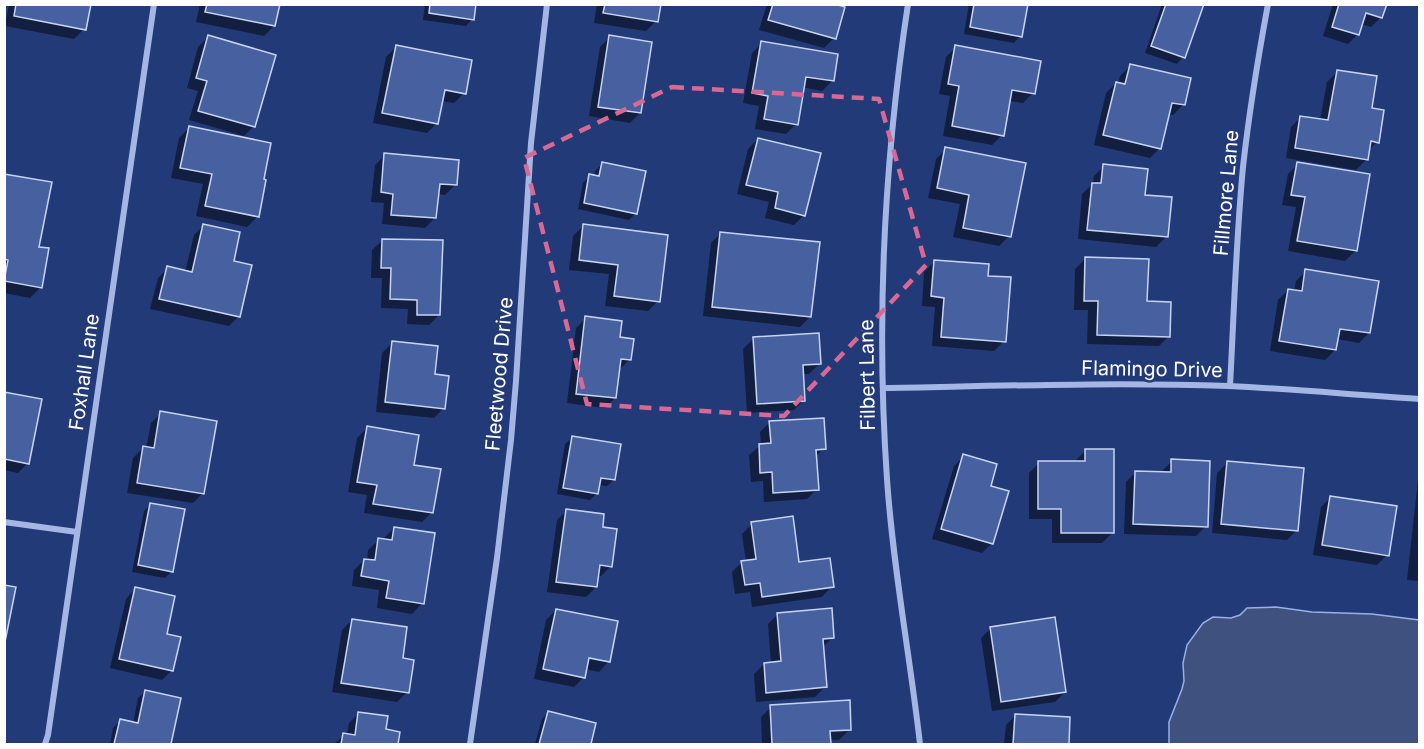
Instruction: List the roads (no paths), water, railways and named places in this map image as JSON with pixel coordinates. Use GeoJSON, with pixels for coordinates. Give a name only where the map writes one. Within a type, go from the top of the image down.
{"type":"FeatureCollection","features":[{"type":"Feature","properties":{"kind":"street","name":"Foxhall Lane"},"geometry":{"type":"LineString","coordinates":[[45,744],[154,4]]}},
{"type":"Feature","properties":{"kind":"street","name":"Fleetwood Drive"},"geometry":{"type":"LineString","coordinates":[[470,744],[497,558],[511,440],[531,143],[547,4]]}},
{"type":"Feature","properties":{"kind":"street","name":"Filbert Lane"},"geometry":{"type":"LineString","coordinates":[[908,4],[888,176],[883,285],[883,388],[887,482],[920,744]]}},
{"type":"Feature","properties":{"kind":"street","name":"Fillmore Lane"},"geometry":{"type":"LineString","coordinates":[[1230,386],[1243,166],[1254,82],[1268,4]]}},
{"type":"Feature","properties":{"kind":"street","name":"Flamingo Drive"},"geometry":{"type":"LineString","coordinates":[[883,388],[1097,384],[1230,386],[1419,399]]}},
{"type":"Feature","properties":{"kind":"street"},"geometry":{"type":"LineString","coordinates":[[4,522],[77,532]]}},
{"type":"Feature","properties":{"kind":"water"},"geometry":{"type":"Polygon","coordinates":[[[1276,607],[1419,620],[1419,744],[1169,744],[1169,722],[1184,681],[1183,663],[1187,645],[1203,623],[1213,617],[1231,618],[1240,615],[1247,608],[1276,607]]]}}]}
